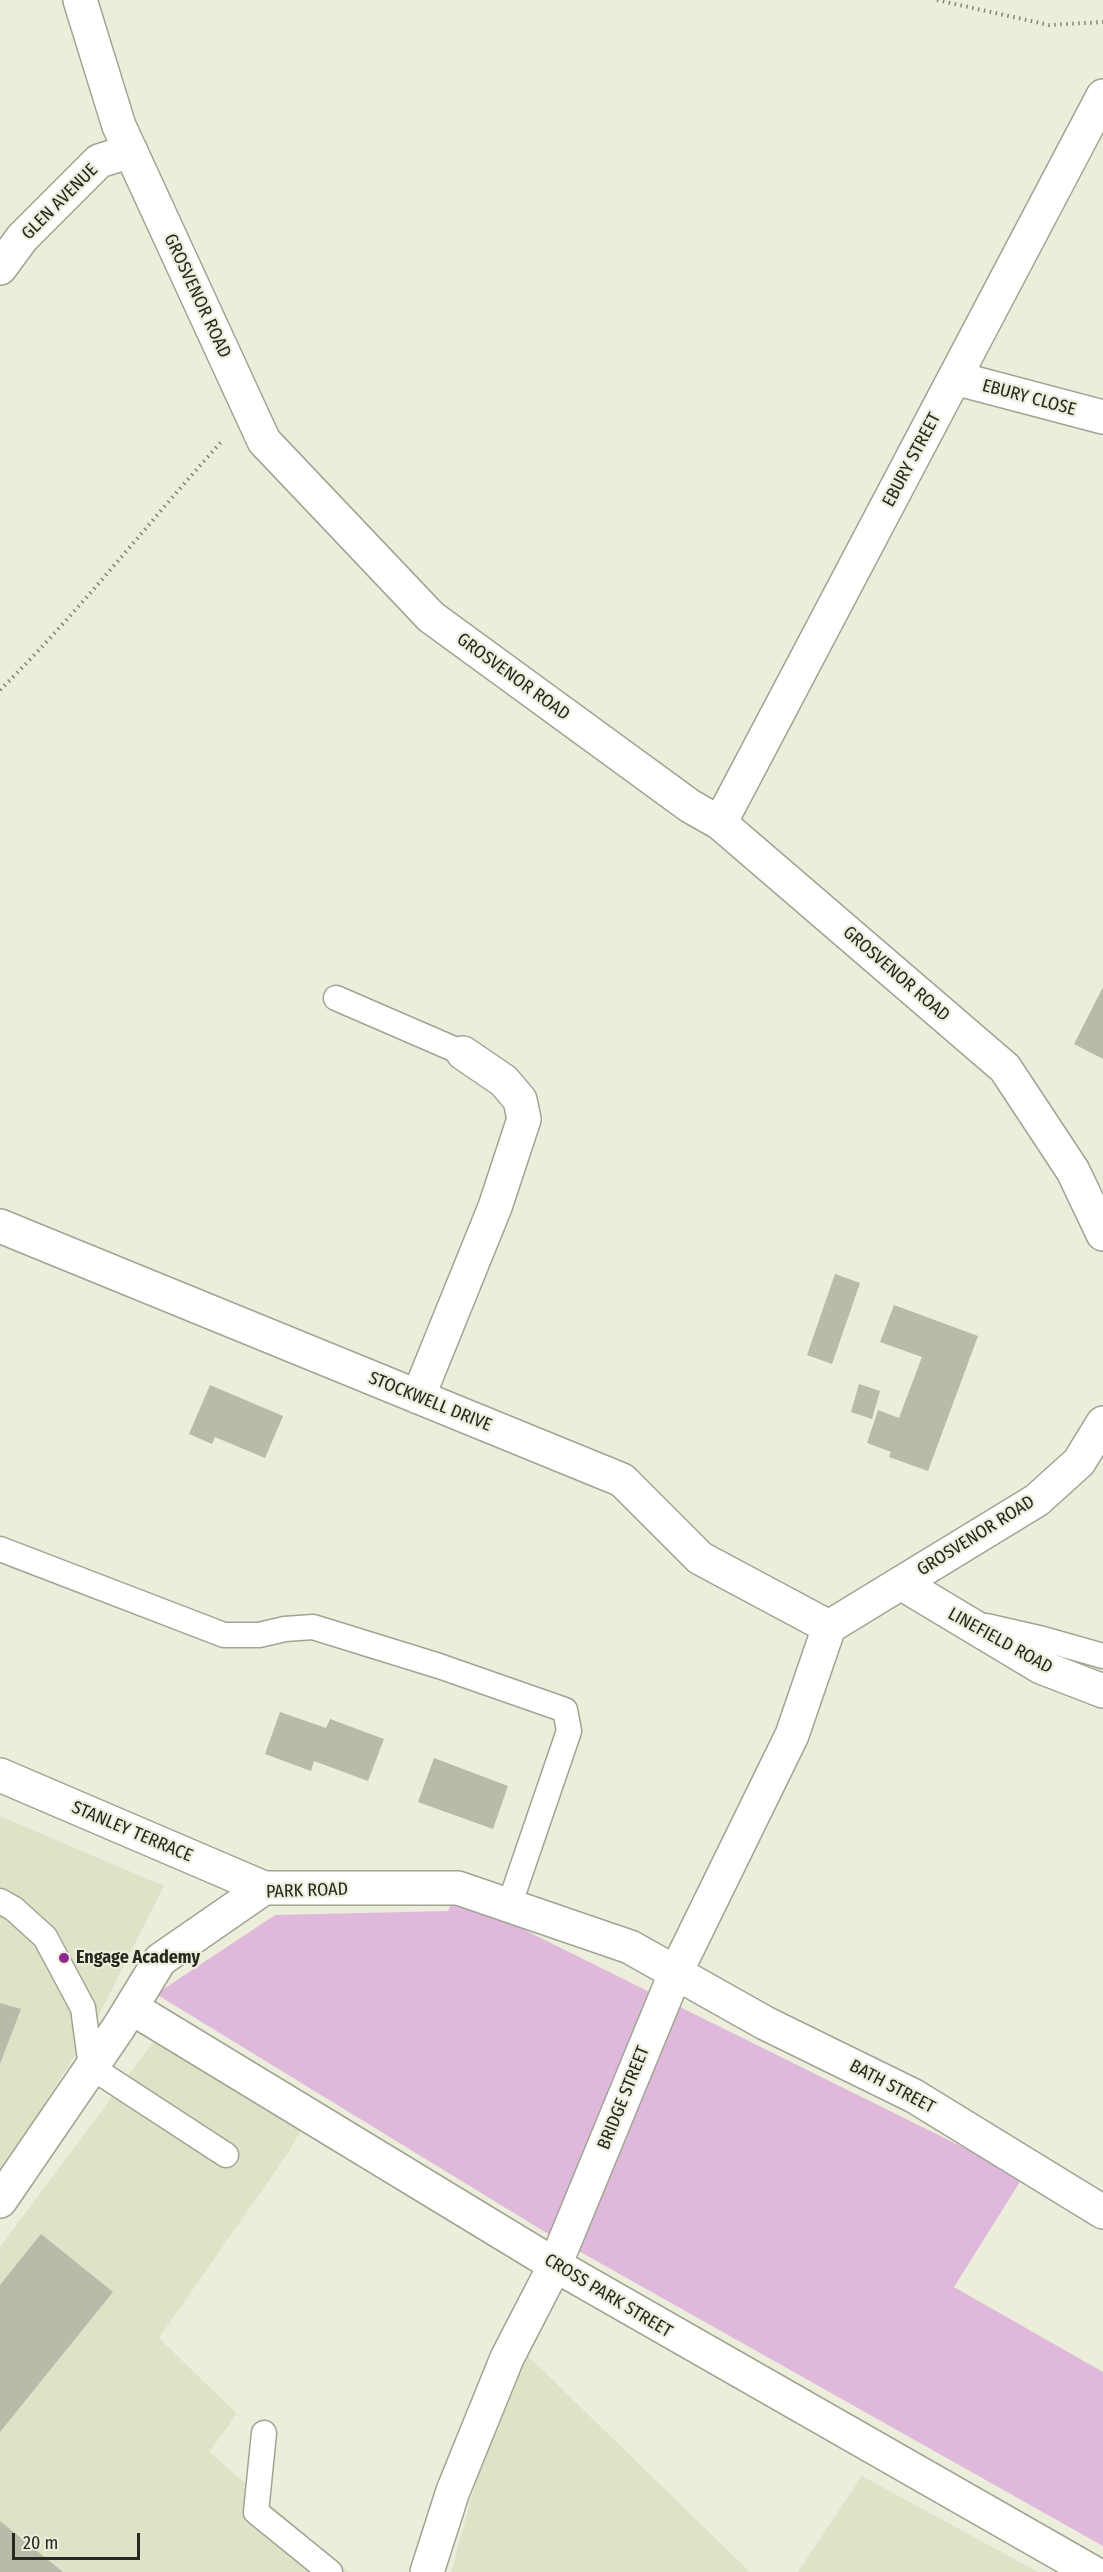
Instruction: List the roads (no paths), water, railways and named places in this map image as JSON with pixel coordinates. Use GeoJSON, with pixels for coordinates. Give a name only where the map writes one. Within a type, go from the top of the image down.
{"type":"FeatureCollection","features":[{"type":"Feature","properties":{"kind":"street","name":"GROSVENOR ROAD"},"geometry":{"type":"LineString","coordinates":[[80,0],[119,126],[264,441],[431,617],[690,806],[720,824],[1005,1068],[1072,1171],[1103,1234]]}},
{"type":"Feature","properties":{"kind":"street","name":"EBURY STREET"},"geometry":{"type":"LineString","coordinates":[[720,824],[1103,96]]}},
{"type":"Feature","properties":{"kind":"street","name":"GLEN AVENUE"},"geometry":{"type":"LineString","coordinates":[[0,268],[22,238],[99,161],[131,151]]}},
{"type":"Feature","properties":{"kind":"street","name":"EBURY CLOSE"},"geometry":{"type":"LineString","coordinates":[[955,378],[1103,417]]}},
{"type":"Feature","properties":{"kind":"street"},"geometry":{"type":"LineString","coordinates":[[418,1397],[495,1207],[524,1119],[520,1100],[504,1080],[463,1053]]}},
{"type":"Feature","properties":{"kind":"street","name":"STOCKWELL DRIVE"},"geometry":{"type":"LineString","coordinates":[[0,1226],[622,1480],[700,1558],[829,1626]]}},
{"type":"Feature","properties":{"kind":"street","name":"GROSVENOR ROAD"},"geometry":{"type":"LineString","coordinates":[[829,1626],[1037,1500],[1079,1462],[1103,1423]]}},
{"type":"Feature","properties":{"kind":"street","name":"LINEFIELD ROAD"},"geometry":{"type":"LineString","coordinates":[[901,1583],[1041,1667],[1103,1691]]}},
{"type":"Feature","properties":{"kind":"street","name":"BRIDGE STREET"},"geometry":{"type":"LineString","coordinates":[[427,2572],[453,2491],[507,2358],[555,2265],[675,1974],[792,1735],[829,1626]]}},
{"type":"Feature","properties":{"kind":"street","name":"STANLEY TERRACE"},"geometry":{"type":"LineString","coordinates":[[0,1775],[264,1888]]}},
{"type":"Feature","properties":{"kind":"street","name":"PARK ROAD"},"geometry":{"type":"LineString","coordinates":[[0,2201],[132,2008],[160,1960],[264,1888],[458,1888],[630,1947],[675,1974]]}},
{"type":"Feature","properties":{"kind":"street","name":"BATH STREET"},"geometry":{"type":"LineString","coordinates":[[675,1974],[765,2023],[914,2096],[1103,2212]]}},
{"type":"Feature","properties":{"kind":"street","name":"CROSS PARK STREET"},"geometry":{"type":"LineString","coordinates":[[132,2008],[555,2265],[1092,2572]]}},
{"type":"Feature","properties":{"kind":"lane"},"geometry":{"type":"LineString","coordinates":[[336,998],[463,1053]]}},
{"type":"Feature","properties":{"kind":"lane"},"geometry":{"type":"LineString","coordinates":[[0,1549],[224,1635],[259,1635],[285,1629],[313,1627],[439,1666],[565,1710],[569,1731],[509,1906]]}},
{"type":"Feature","properties":{"kind":"lane"},"geometry":{"type":"LineString","coordinates":[[966,1622],[1044,1639],[1103,1656]]}},
{"type":"Feature","properties":{"kind":"lane"},"geometry":{"type":"LineString","coordinates":[[0,1901],[14,1909],[45,1938],[83,2008],[91,2067],[226,2156]]}},
{"type":"Feature","properties":{"kind":"lane"},"geometry":{"type":"LineString","coordinates":[[264,2433],[256,2512],[330,2572]]}},
{"type":"Feature","properties":{"kind":"place","name":"Engage Academy"},"geometry":{"type":"Point","coordinates":[64,1958]}}]}
